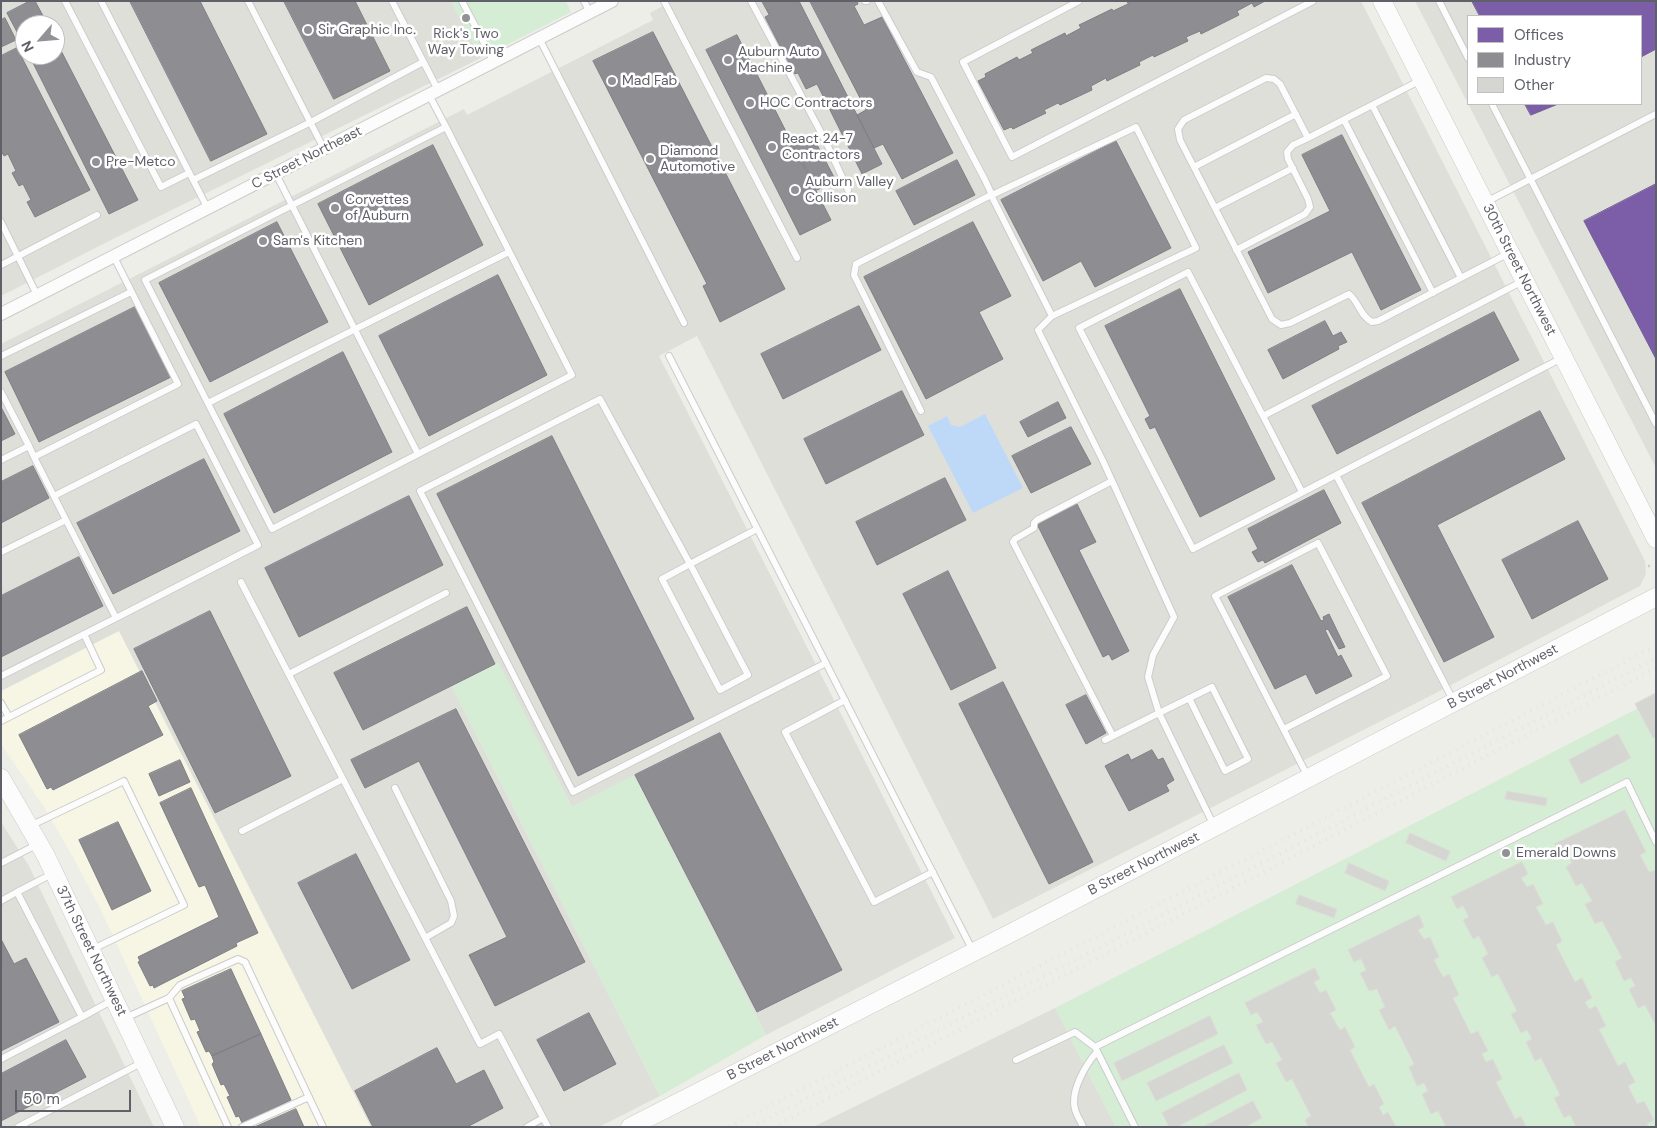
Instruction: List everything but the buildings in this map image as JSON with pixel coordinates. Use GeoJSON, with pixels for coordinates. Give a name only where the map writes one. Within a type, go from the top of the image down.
{"type":"FeatureCollection","features":[{"type":"Feature","properties":{"kind":"street","name":"C Street Northeast"},"geometry":{"type":"LineString","coordinates":[[1,314],[494,62],[539,38],[587,7],[612,1]]}},
{"type":"Feature","properties":{"kind":"street","name":"30th Street Northwest"},"geometry":{"type":"LineString","coordinates":[[1382,1],[1656,539]]}},
{"type":"Feature","properties":{"kind":"street","name":"B Street Northwest"},"geometry":{"type":"LineString","coordinates":[[630,1127],[974,952],[1656,597]]}},
{"type":"Feature","properties":{"kind":"street","name":"37th Street Northwest"},"geometry":{"type":"LineString","coordinates":[[1,778],[54,873],[175,1127]]}},
{"type":"Feature","properties":{"kind":"lane"},"geometry":{"type":"LineString","coordinates":[[65,1],[161,187],[189,172]]}},
{"type":"Feature","properties":{"kind":"lane"},"geometry":{"type":"LineString","coordinates":[[101,1],[208,209]]}},
{"type":"Feature","properties":{"kind":"lane"},"geometry":{"type":"LineString","coordinates":[[248,1],[324,149]]}},
{"type":"Feature","properties":{"kind":"lane"},"geometry":{"type":"LineString","coordinates":[[392,1],[423,62],[446,127],[572,375],[272,529],[145,280],[446,127]]}},
{"type":"Feature","properties":{"kind":"lane"},"geometry":{"type":"LineString","coordinates":[[462,1],[494,62]]}},
{"type":"Feature","properties":{"kind":"lane"},"geometry":{"type":"LineString","coordinates":[[664,1],[797,258]]}},
{"type":"Feature","properties":{"kind":"lane"},"geometry":{"type":"LineString","coordinates":[[751,1],[826,142],[848,190]]}},
{"type":"Feature","properties":{"kind":"lane"},"geometry":{"type":"LineString","coordinates":[[878,1],[917,72],[931,77],[1052,316]]}},
{"type":"Feature","properties":{"kind":"lane"},"geometry":{"type":"LineString","coordinates":[[1079,1],[963,62],[1012,157],[1313,1]]}},
{"type":"Feature","properties":{"kind":"lane"},"geometry":{"type":"LineString","coordinates":[[1438,1],[1467,56]]}},
{"type":"Feature","properties":{"kind":"lane"},"geometry":{"type":"LineString","coordinates":[[539,38],[684,323]]}},
{"type":"Feature","properties":{"kind":"lane"},"geometry":{"type":"LineString","coordinates":[[193,180],[311,122],[423,62]]}},
{"type":"Feature","properties":{"kind":"lane"},"geometry":{"type":"LineString","coordinates":[[1308,138],[1280,84],[1274,78],[1266,78],[1184,120],[1178,129],[1180,140],[1272,319],[1281,325],[1290,323],[1349,294],[1355,299],[1365,318],[1372,322],[1378,321],[1510,253]]}},
{"type":"Feature","properties":{"kind":"lane"},"geometry":{"type":"LineString","coordinates":[[1236,250],[1305,214],[1310,207],[1287,152],[1293,146],[1422,79]]}},
{"type":"Feature","properties":{"kind":"lane"},"geometry":{"type":"LineString","coordinates":[[1372,105],[1461,278]]}},
{"type":"Feature","properties":{"kind":"lane"},"geometry":{"type":"LineString","coordinates":[[1493,105],[1656,424]]}},
{"type":"Feature","properties":{"kind":"lane"},"geometry":{"type":"LineString","coordinates":[[1194,167],[1296,114]]}},
{"type":"Feature","properties":{"kind":"lane"},"geometry":{"type":"LineString","coordinates":[[1485,203],[1656,114]]}},
{"type":"Feature","properties":{"kind":"lane"},"geometry":{"type":"LineString","coordinates":[[1344,120],[1433,293]]}},
{"type":"Feature","properties":{"kind":"lane"},"geometry":{"type":"LineString","coordinates":[[921,411],[854,275],[856,264],[992,195],[1136,127],[1196,248],[1052,316],[1038,330],[1112,481],[1174,617],[1153,655],[1148,677],[1159,713],[1214,827]]}},
{"type":"Feature","properties":{"kind":"lane"},"geometry":{"type":"LineString","coordinates":[[1215,208],[1293,168]]}},
{"type":"Feature","properties":{"kind":"lane"},"geometry":{"type":"LineString","coordinates":[[276,174],[418,454]]}},
{"type":"Feature","properties":{"kind":"lane"},"geometry":{"type":"LineString","coordinates":[[1,265],[97,215]]}},
{"type":"Feature","properties":{"kind":"lane"},"geometry":{"type":"LineString","coordinates":[[1,222],[38,296]]}},
{"type":"Feature","properties":{"kind":"lane"},"geometry":{"type":"LineString","coordinates":[[208,403],[509,252]]}},
{"type":"Feature","properties":{"kind":"lane"},"geometry":{"type":"LineString","coordinates":[[34,457],[178,384],[114,257]]}},
{"type":"Feature","properties":{"kind":"lane"},"geometry":{"type":"LineString","coordinates":[[1302,492],[1188,272],[1079,328],[1193,549],[1563,357]]}},
{"type":"Feature","properties":{"kind":"lane"},"geometry":{"type":"LineString","coordinates":[[1263,416],[1524,281]]}},
{"type":"Feature","properties":{"kind":"lane"},"geometry":{"type":"LineString","coordinates":[[1,356],[132,292]]}},
{"type":"Feature","properties":{"kind":"lane"},"geometry":{"type":"LineString","coordinates":[[668,356],[974,952]]}},
{"type":"Feature","properties":{"kind":"lane"},"geometry":{"type":"LineString","coordinates":[[1,392],[116,618]]}},
{"type":"Feature","properties":{"kind":"lane"},"geometry":{"type":"LineString","coordinates":[[757,529],[690,564],[662,579],[720,690],[748,675],[690,564],[600,399],[420,491],[573,792],[826,662]]}},
{"type":"Feature","properties":{"kind":"lane"},"geometry":{"type":"LineString","coordinates":[[1,676],[258,545],[196,424],[54,496]]}},
{"type":"Feature","properties":{"kind":"lane"},"geometry":{"type":"LineString","coordinates":[[1,460],[29,446]]}},
{"type":"Feature","properties":{"kind":"lane"},"geometry":{"type":"LineString","coordinates":[[1336,475],[1454,702]]}},
{"type":"Feature","properties":{"kind":"lane"},"geometry":{"type":"LineString","coordinates":[[1112,481],[1037,520],[1034,523],[1034,528],[1013,542],[1113,736]]}},
{"type":"Feature","properties":{"kind":"lane"},"geometry":{"type":"LineString","coordinates":[[1,552],[66,520]]}},
{"type":"Feature","properties":{"kind":"lane"},"geometry":{"type":"LineString","coordinates":[[1284,729],[1387,676],[1318,543],[1215,596],[1308,778]]}},
{"type":"Feature","properties":{"kind":"lane"},"geometry":{"type":"LineString","coordinates":[[241,582],[480,1044],[499,1034],[548,1127]]}},
{"type":"Feature","properties":{"kind":"lane"},"geometry":{"type":"LineString","coordinates":[[289,674],[446,592]]}},
{"type":"Feature","properties":{"kind":"lane"},"geometry":{"type":"LineString","coordinates":[[1,721],[101,670],[84,634]]}},
{"type":"Feature","properties":{"kind":"lane"},"geometry":{"type":"LineString","coordinates":[[1105,740],[1189,698],[1212,687],[1248,759],[1225,771],[1189,698]]}},
{"type":"Feature","properties":{"kind":"lane"},"geometry":{"type":"LineString","coordinates":[[845,700],[785,732],[874,902],[933,872]]}},
{"type":"Feature","properties":{"kind":"lane"},"geometry":{"type":"LineString","coordinates":[[1,703],[9,717]]}},
{"type":"Feature","properties":{"kind":"lane"},"geometry":{"type":"LineString","coordinates":[[242,831],[343,779]]}},
{"type":"Feature","properties":{"kind":"lane"},"geometry":{"type":"LineString","coordinates":[[29,826],[124,781],[184,905],[90,950]]}},
{"type":"Feature","properties":{"kind":"lane"},"geometry":{"type":"LineString","coordinates":[[1083,1127],[1075,1109],[1074,1095],[1088,1062],[1096,1049],[1626,782],[1656,842]]}},
{"type":"Feature","properties":{"kind":"lane"},"geometry":{"type":"LineString","coordinates":[[395,788],[453,908],[454,916],[451,923],[426,938]]}},
{"type":"Feature","properties":{"kind":"lane"},"geometry":{"type":"LineString","coordinates":[[1,863],[39,844]]}},
{"type":"Feature","properties":{"kind":"lane"},"geometry":{"type":"LineString","coordinates":[[1,901],[54,873]]}},
{"type":"Feature","properties":{"kind":"lane"},"geometry":{"type":"LineString","coordinates":[[17,892],[82,1017]]}},
{"type":"Feature","properties":{"kind":"lane"},"geometry":{"type":"LineString","coordinates":[[124,1018],[169,998],[180,985],[238,959],[242,959],[323,1127]]}},
{"type":"Feature","properties":{"kind":"lane"},"geometry":{"type":"LineString","coordinates":[[169,998],[228,1127]]}},
{"type":"Feature","properties":{"kind":"lane"},"geometry":{"type":"LineString","coordinates":[[1,1059],[114,1000]]}},
{"type":"Feature","properties":{"kind":"lane"},"geometry":{"type":"LineString","coordinates":[[1016,1060],[1075,1032],[1096,1049],[1135,1127]]}},
{"type":"Feature","properties":{"kind":"lane"},"geometry":{"type":"LineString","coordinates":[[18,1127],[144,1061]]}},
{"type":"Feature","properties":{"kind":"lane"},"geometry":{"type":"LineString","coordinates":[[242,1127],[309,1097]]}},
{"type":"Feature","properties":{"kind":"lane"},"geometry":{"type":"LineString","coordinates":[[527,1127],[543,1118]]}},
{"type":"Feature","properties":{"kind":"shaded area"},"geometry":{"type":"Polygon","coordinates":[[[1,1],[451,1],[481,58],[1,296],[1,1]]]}},
{"type":"Feature","properties":{"kind":"shaded area"},"geometry":{"type":"Polygon","coordinates":[[[672,1],[1361,1],[1645,561],[1646,574],[1640,586],[1430,696],[993,919],[697,336],[659,356],[955,938],[766,1035],[634,776],[572,807],[498,663],[452,687],[660,1096],[599,1127],[371,1127],[119,631],[1,691],[1,344],[464,109],[467,115],[653,20],[650,13],[672,1]]]}},
{"type":"Feature","properties":{"kind":"shaded area"},"geometry":{"type":"Polygon","coordinates":[[[1415,1],[1656,1],[1656,468],[1469,105],[1642,105],[1642,15],[1467,15],[1467,102],[1415,1]]]}},
{"type":"Feature","properties":{"kind":"shaded area"},"geometry":{"type":"Polygon","coordinates":[[[119,631],[371,1127],[201,1127],[100,908],[44,807],[1,744],[1,691],[119,631]]]}},
{"type":"Feature","properties":{"kind":"shaded area"},"geometry":{"type":"Polygon","coordinates":[[[1,822],[29,866],[154,1127],[1,1127],[1,822]]]}},
{"type":"Feature","properties":{"kind":"shaded area"},"geometry":{"type":"Polygon","coordinates":[[[1055,1008],[1116,1127],[813,1127],[1055,1008]]]}},
{"type":"Feature","properties":{"kind":"green space"},"geometry":{"type":"Polygon","coordinates":[[[451,1],[566,1],[571,12],[481,58],[451,1]]]}},
{"type":"Feature","properties":{"kind":"green space"},"geometry":{"type":"Polygon","coordinates":[[[499,663],[572,807],[634,775],[766,1035],[660,1096],[452,687],[499,663]]]}},
{"type":"Feature","properties":{"kind":"green space","name":"Emerald Downs"},"geometry":{"type":"Polygon","coordinates":[[[1656,699],[1656,1127],[1116,1127],[1055,1008],[1656,699]]]}},
{"type":"Feature","properties":{"kind":"water"},"geometry":{"type":"Polygon","coordinates":[[[985,414],[1023,488],[973,513],[928,426],[947,416],[951,425],[960,427],[985,414]]]}},
{"type":"Feature","properties":{"kind":"railway"},"geometry":{"type":"LineString","coordinates":[[729,1127],[1656,646]]}},
{"type":"Feature","properties":{"kind":"railway"},"geometry":{"type":"LineString","coordinates":[[751,1127],[1656,658]]}},
{"type":"Feature","properties":{"kind":"railway"},"geometry":{"type":"LineString","coordinates":[[773,1127],[1656,668]]}},
{"type":"Feature","properties":{"kind":"place","name":"Rick's Two Way Towing"},"geometry":{"type":"Point","coordinates":[466,18]}},
{"type":"Feature","properties":{"kind":"place","name":"Sir Graphic Inc."},"geometry":{"type":"Point","coordinates":[308,30]}},
{"type":"Feature","properties":{"kind":"place","name":"Auburn Auto Machine"},"geometry":{"type":"Point","coordinates":[728,60]}},
{"type":"Feature","properties":{"kind":"place","name":"Mad Fab"},"geometry":{"type":"Point","coordinates":[612,81]}},
{"type":"Feature","properties":{"kind":"place","name":"HOC Contractors"},"geometry":{"type":"Point","coordinates":[750,103]}},
{"type":"Feature","properties":{"kind":"place","name":"React 24-7 Contractors"},"geometry":{"type":"Point","coordinates":[772,147]}},
{"type":"Feature","properties":{"kind":"place","name":"Diamond Automotive"},"geometry":{"type":"Point","coordinates":[650,159]}},
{"type":"Feature","properties":{"kind":"place","name":"Pre-Metco"},"geometry":{"type":"Point","coordinates":[96,162]}},
{"type":"Feature","properties":{"kind":"place","name":"Auburn Valley Collison"},"geometry":{"type":"Point","coordinates":[795,190]}},
{"type":"Feature","properties":{"kind":"place","name":"Corvettes of Auburn"},"geometry":{"type":"Point","coordinates":[335,208]}},
{"type":"Feature","properties":{"kind":"place","name":"Sam's Kitchen"},"geometry":{"type":"Point","coordinates":[263,241]}},
{"type":"Feature","properties":{"kind":"place","name":"Emerald Downs"},"geometry":{"type":"Point","coordinates":[1506,853]}}]}
